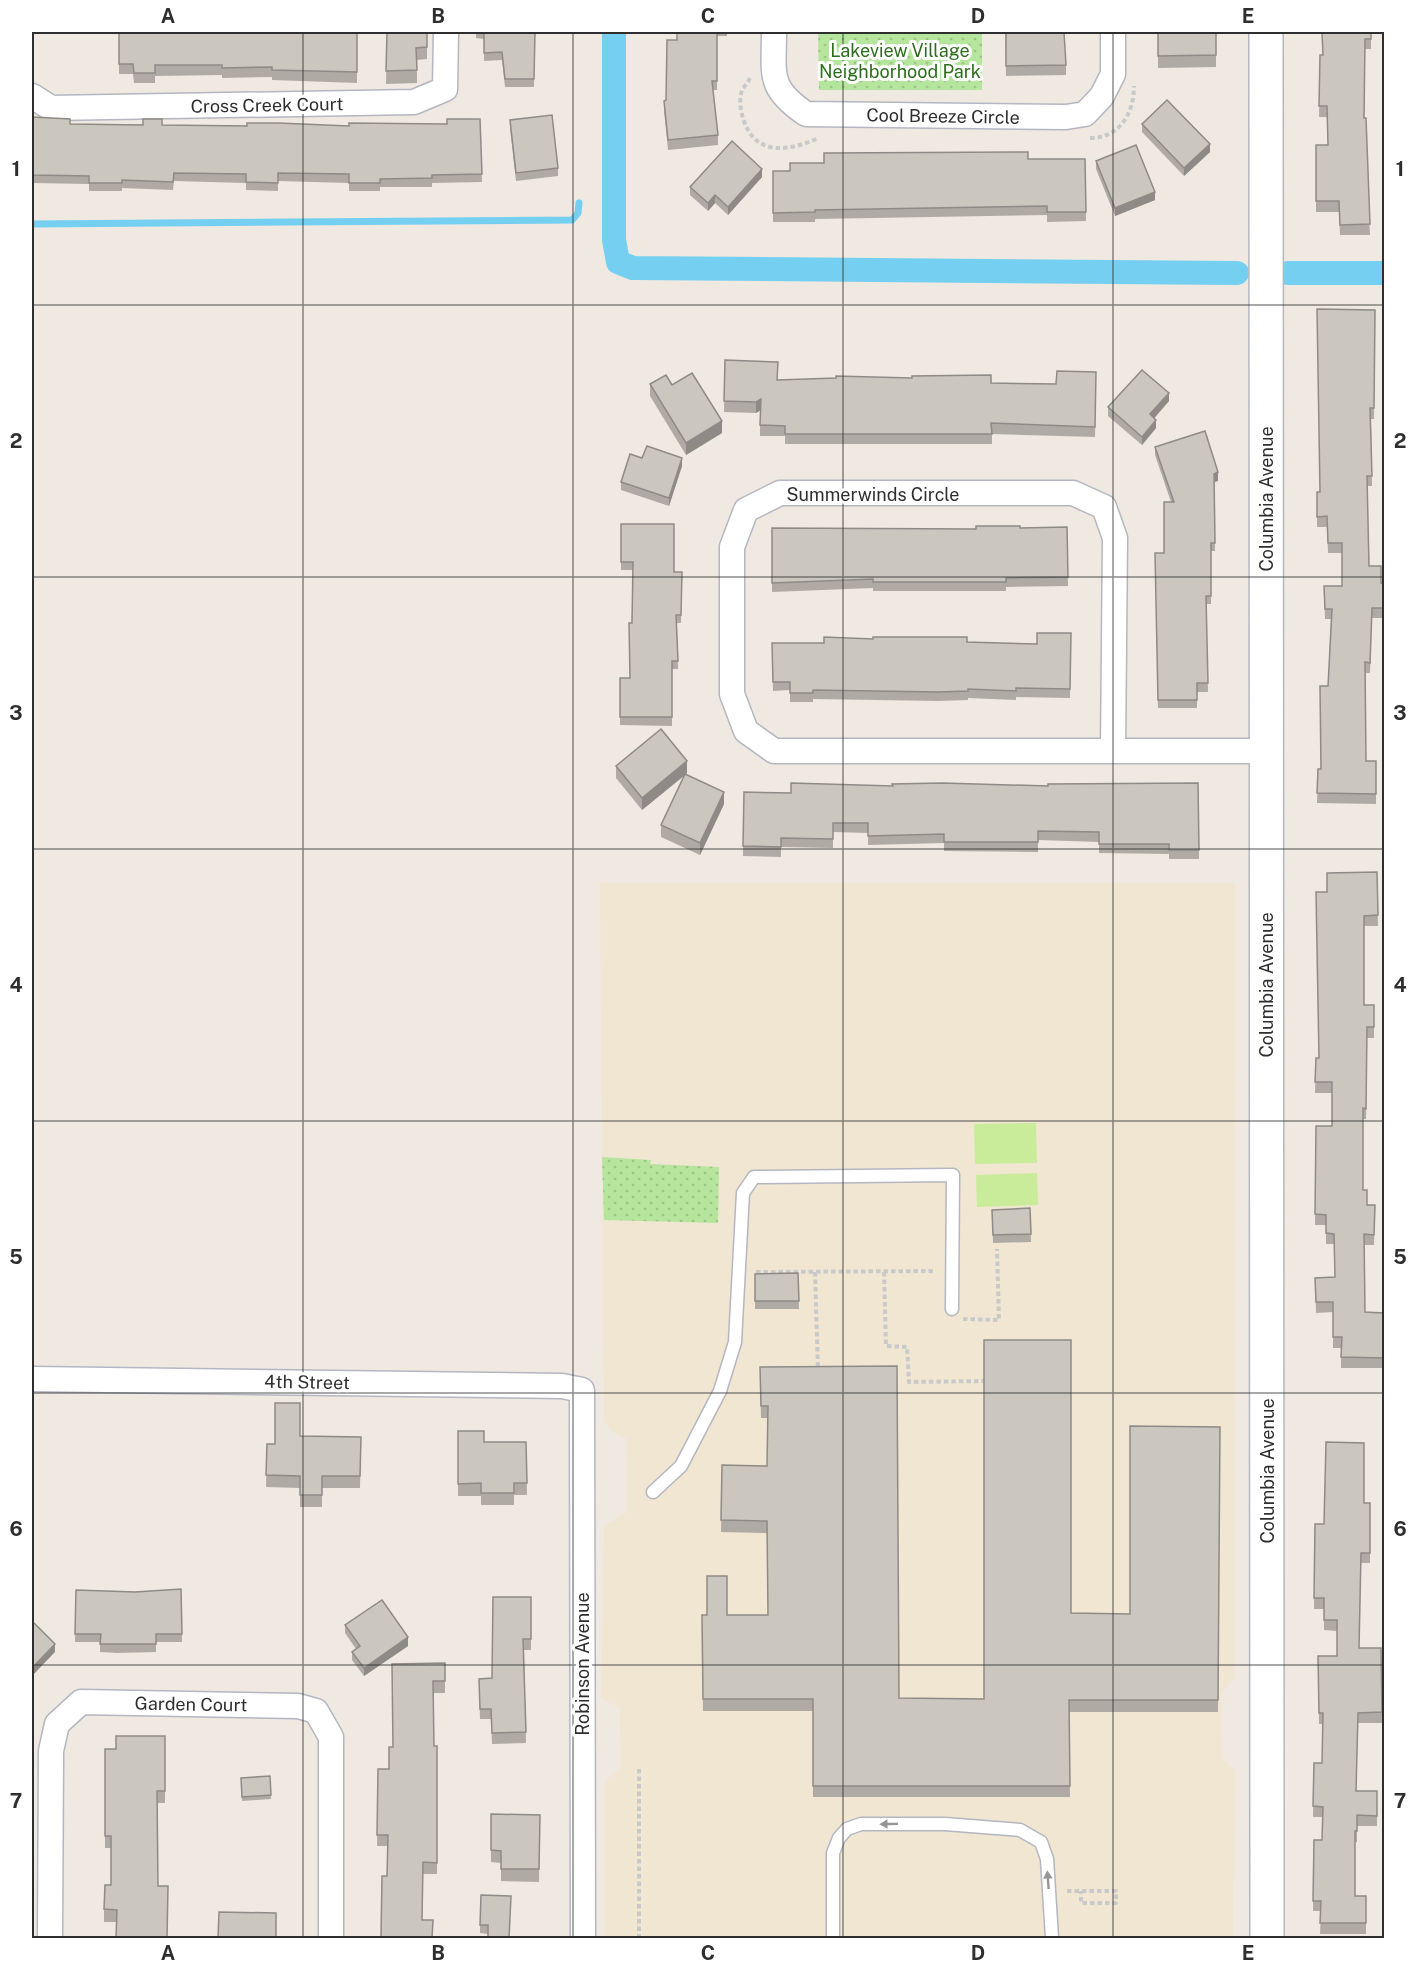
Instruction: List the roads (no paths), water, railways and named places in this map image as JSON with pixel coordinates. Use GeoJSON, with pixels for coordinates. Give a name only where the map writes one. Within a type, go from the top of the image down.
{"type":"FeatureCollection","features":[{"type":"Feature","properties":{"kind":"street","name":"Cross Creek Court"},"geometry":{"type":"LineString","coordinates":[[32,96],[51,108],[414,102],[445,89],[446,32]]}},
{"type":"Feature","properties":{"kind":"street","name":"Cool Breeze Circle"},"geometry":{"type":"LineString","coordinates":[[774,32],[775,80],[781,93],[792,105],[806,114],[1066,117],[1085,114],[1102,96],[1113,74],[1113,32]]}},
{"type":"Feature","properties":{"kind":"street","name":"Columbia Avenue"},"geometry":{"type":"LineString","coordinates":[[1266,32],[1267,1938]]}},
{"type":"Feature","properties":{"kind":"street","name":"Summerwinds Circle"},"geometry":{"type":"LineString","coordinates":[[1113,751],[1115,538],[1104,507],[1073,493],[780,493],[746,510],[732,547],[732,694],[746,731],[774,751],[1113,751],[1265,751]]}},
{"type":"Feature","properties":{"kind":"street","name":"4th Street"},"geometry":{"type":"LineString","coordinates":[[32,1379],[562,1386],[582,1390]]}},
{"type":"Feature","properties":{"kind":"street","name":"Robinson Avenue"},"geometry":{"type":"LineString","coordinates":[[582,1390],[583,1938]]}},
{"type":"Feature","properties":{"kind":"street","name":"Garden Court"},"geometry":{"type":"LineString","coordinates":[[50,1938],[51,1751],[57,1724],[81,1702],[298,1706],[316,1711],[331,1737],[331,1938]]}},
{"type":"Feature","properties":{"kind":"lane"},"geometry":{"type":"LineString","coordinates":[[653,1492],[681,1466],[720,1391],[735,1342],[743,1193],[754,1177],[953,1175],[954,1314]]}},
{"type":"Feature","properties":{"kind":"lane"},"geometry":{"type":"LineString","coordinates":[[833,1938],[833,1854],[838,1838],[847,1829],[861,1824],[945,1824],[1020,1830],[1041,1842],[1047,1859],[1052,1938]]}},
{"type":"Feature","properties":{"kind":"waterway"},"geometry":{"type":"LineString","coordinates":[[614,32],[614,240],[618,262],[633,268],[1237,273]]}},
{"type":"Feature","properties":{"kind":"waterway"},"geometry":{"type":"LineString","coordinates":[[32,224],[572,220],[578,213],[579,203]]}},
{"type":"Feature","properties":{"kind":"waterway"},"geometry":{"type":"LineString","coordinates":[[1288,273],[1384,273]]}},
{"type":"Feature","properties":{"kind":"park label","name":"Lakeview Village Neighborhood Park"},"geometry":{"type":"Point","coordinates":[900,60]}}]}
